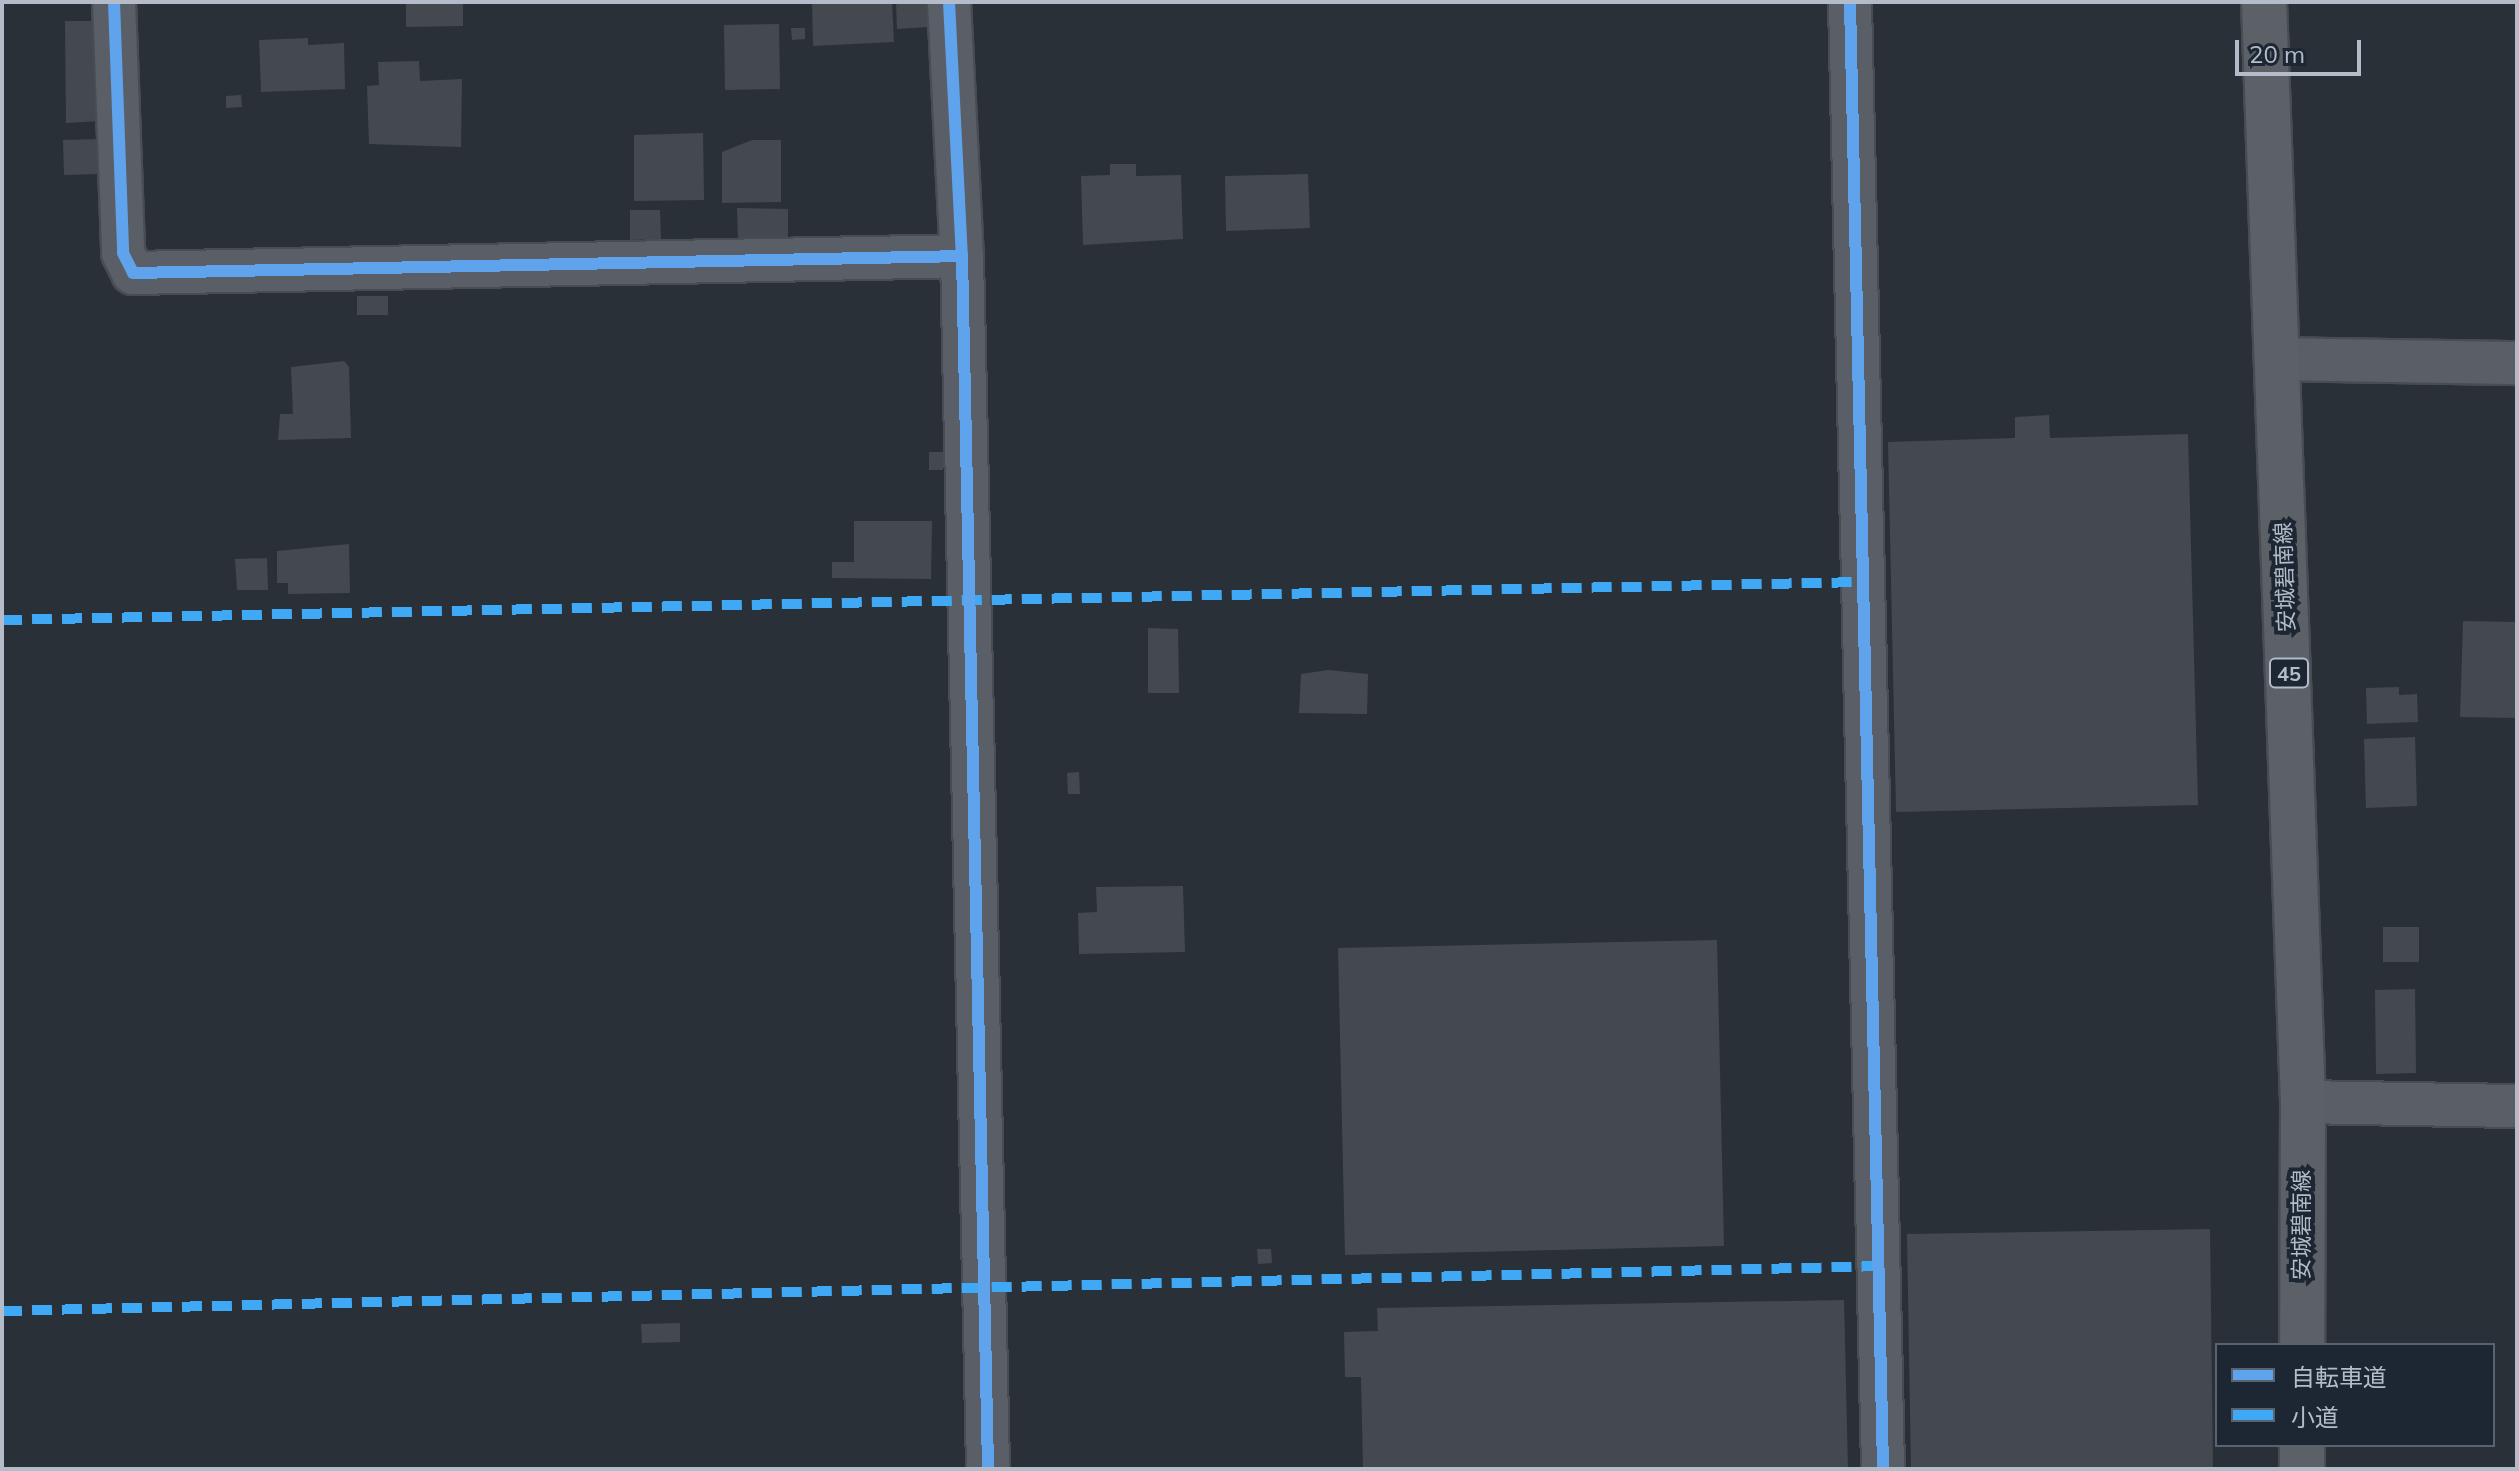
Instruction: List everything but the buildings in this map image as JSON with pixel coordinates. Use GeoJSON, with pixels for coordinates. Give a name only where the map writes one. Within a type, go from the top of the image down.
{"type":"FeatureCollection","features":[{"type":"Feature","properties":{"kind":"main road","name":"安城碧南線"},"geometry":{"type":"LineString","coordinates":[[2264,2],[2303,1102],[2302,1343]]}},
{"type":"Feature","properties":{"kind":"main road"},"geometry":{"type":"LineString","coordinates":[[2302,1447],[2302,1469]]}},
{"type":"Feature","properties":{"kind":"street"},"geometry":{"type":"LineString","coordinates":[[114,2],[123,253],[133,273],[962,256]]}},
{"type":"Feature","properties":{"kind":"street"},"geometry":{"type":"LineString","coordinates":[[949,2],[962,256],[988,1469]]}},
{"type":"Feature","properties":{"kind":"street"},"geometry":{"type":"LineString","coordinates":[[1850,2],[1883,1469]]}},
{"type":"Feature","properties":{"kind":"street"},"geometry":{"type":"LineString","coordinates":[[2278,359],[2517,363]]}},
{"type":"Feature","properties":{"kind":"street"},"geometry":{"type":"LineString","coordinates":[[2303,1102],[2517,1106]]}},
{"type":"Feature","properties":{"kind":"marked path"},"geometry":{"type":"LineString","coordinates":[[2,620],[1864,582]]}},
{"type":"Feature","properties":{"kind":"marked path"},"geometry":{"type":"LineString","coordinates":[[2,1311],[1879,1266]]}},
{"type":"Feature","properties":{"kind":"cycle path"},"geometry":{"type":"LineString","coordinates":[[114,2],[123,253],[133,273],[962,256]]}},
{"type":"Feature","properties":{"kind":"cycle path"},"geometry":{"type":"LineString","coordinates":[[949,2],[962,256],[988,1469]]}},
{"type":"Feature","properties":{"kind":"cycle path"},"geometry":{"type":"LineString","coordinates":[[1850,2],[1883,1469]]}}]}
